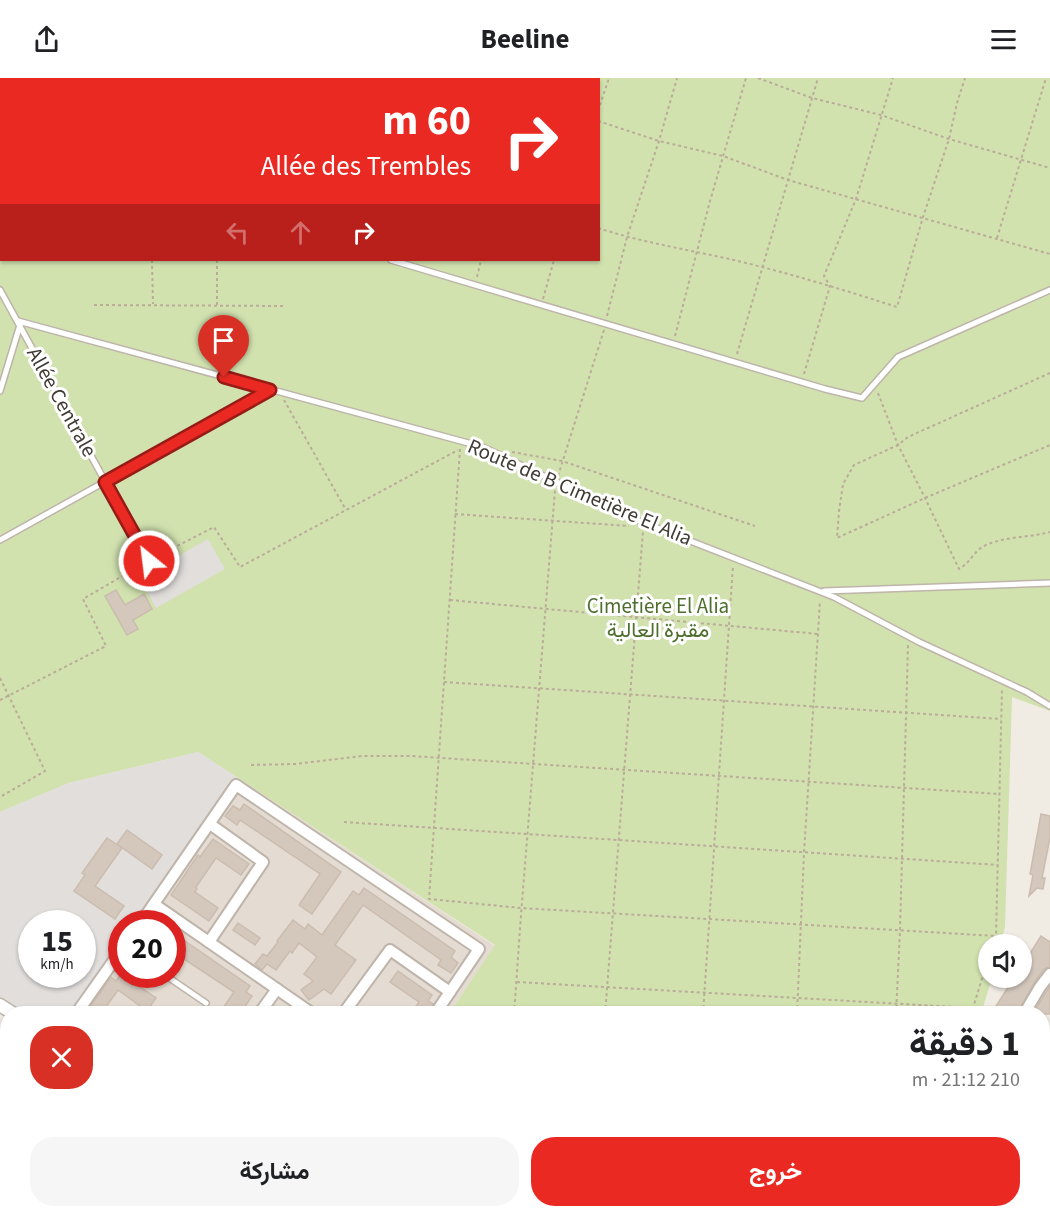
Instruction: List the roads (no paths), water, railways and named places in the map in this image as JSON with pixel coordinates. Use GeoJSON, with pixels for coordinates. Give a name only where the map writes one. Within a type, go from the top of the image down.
{"type":"FeatureCollection","features":[{"type":"Feature","properties":{"kind":"street"},"geometry":{"type":"LineString","coordinates":[[150,910],[236,785],[479,949],[440,1006]]}},
{"type":"Feature","properties":{"kind":"street"},"geometry":{"type":"LineString","coordinates":[[208,942],[263,862],[210,824]]}},
{"type":"Feature","properties":{"kind":"street"},"geometry":{"type":"LineString","coordinates":[[154,904],[301,1006]]}},
{"type":"Feature","properties":{"kind":"street"},"geometry":{"type":"LineString","coordinates":[[349,1006],[390,950],[450,992]]}},
{"type":"Feature","properties":{"kind":"street"},"geometry":{"type":"LineString","coordinates":[[82,1006],[108,969]]}},
{"type":"Feature","properties":{"kind":"street"},"geometry":{"type":"LineString","coordinates":[[1031,1006],[1045,990],[1050,974]]}},
{"type":"Feature","properties":{"kind":"street"},"geometry":{"type":"LineString","coordinates":[[265,1006],[277,989]]}},
{"type":"Feature","properties":{"kind":"lane"},"geometry":{"type":"LineString","coordinates":[[394,261],[801,382],[862,398],[898,357],[1050,290]]}},
{"type":"Feature","properties":{"kind":"lane","name":"Allée Centrale"},"geometry":{"type":"LineString","coordinates":[[0,290],[156,574]]}},
{"type":"Feature","properties":{"kind":"lane"},"geometry":{"type":"LineString","coordinates":[[0,391],[19,323]]}},
{"type":"Feature","properties":{"kind":"lane","name":"Route de B Cimetière El Alia"},"geometry":{"type":"LineString","coordinates":[[19,323],[483,447],[643,525],[734,557],[834,597],[908,636],[1027,692],[1050,706]]}},
{"type":"Feature","properties":{"kind":"lane"},"geometry":{"type":"LineString","coordinates":[[0,540],[270,390]]}},
{"type":"Feature","properties":{"kind":"lane"},"geometry":{"type":"LineString","coordinates":[[820,591],[1050,583]]}},
{"type":"Feature","properties":{"kind":"lane"},"geometry":{"type":"LineString","coordinates":[[184,988],[206,1003]]}},
{"type":"Feature","properties":{"kind":"park label","name":"Cimetière El Alia مقبرة العالية"},"geometry":{"type":"Point","coordinates":[658,618]}}]}
